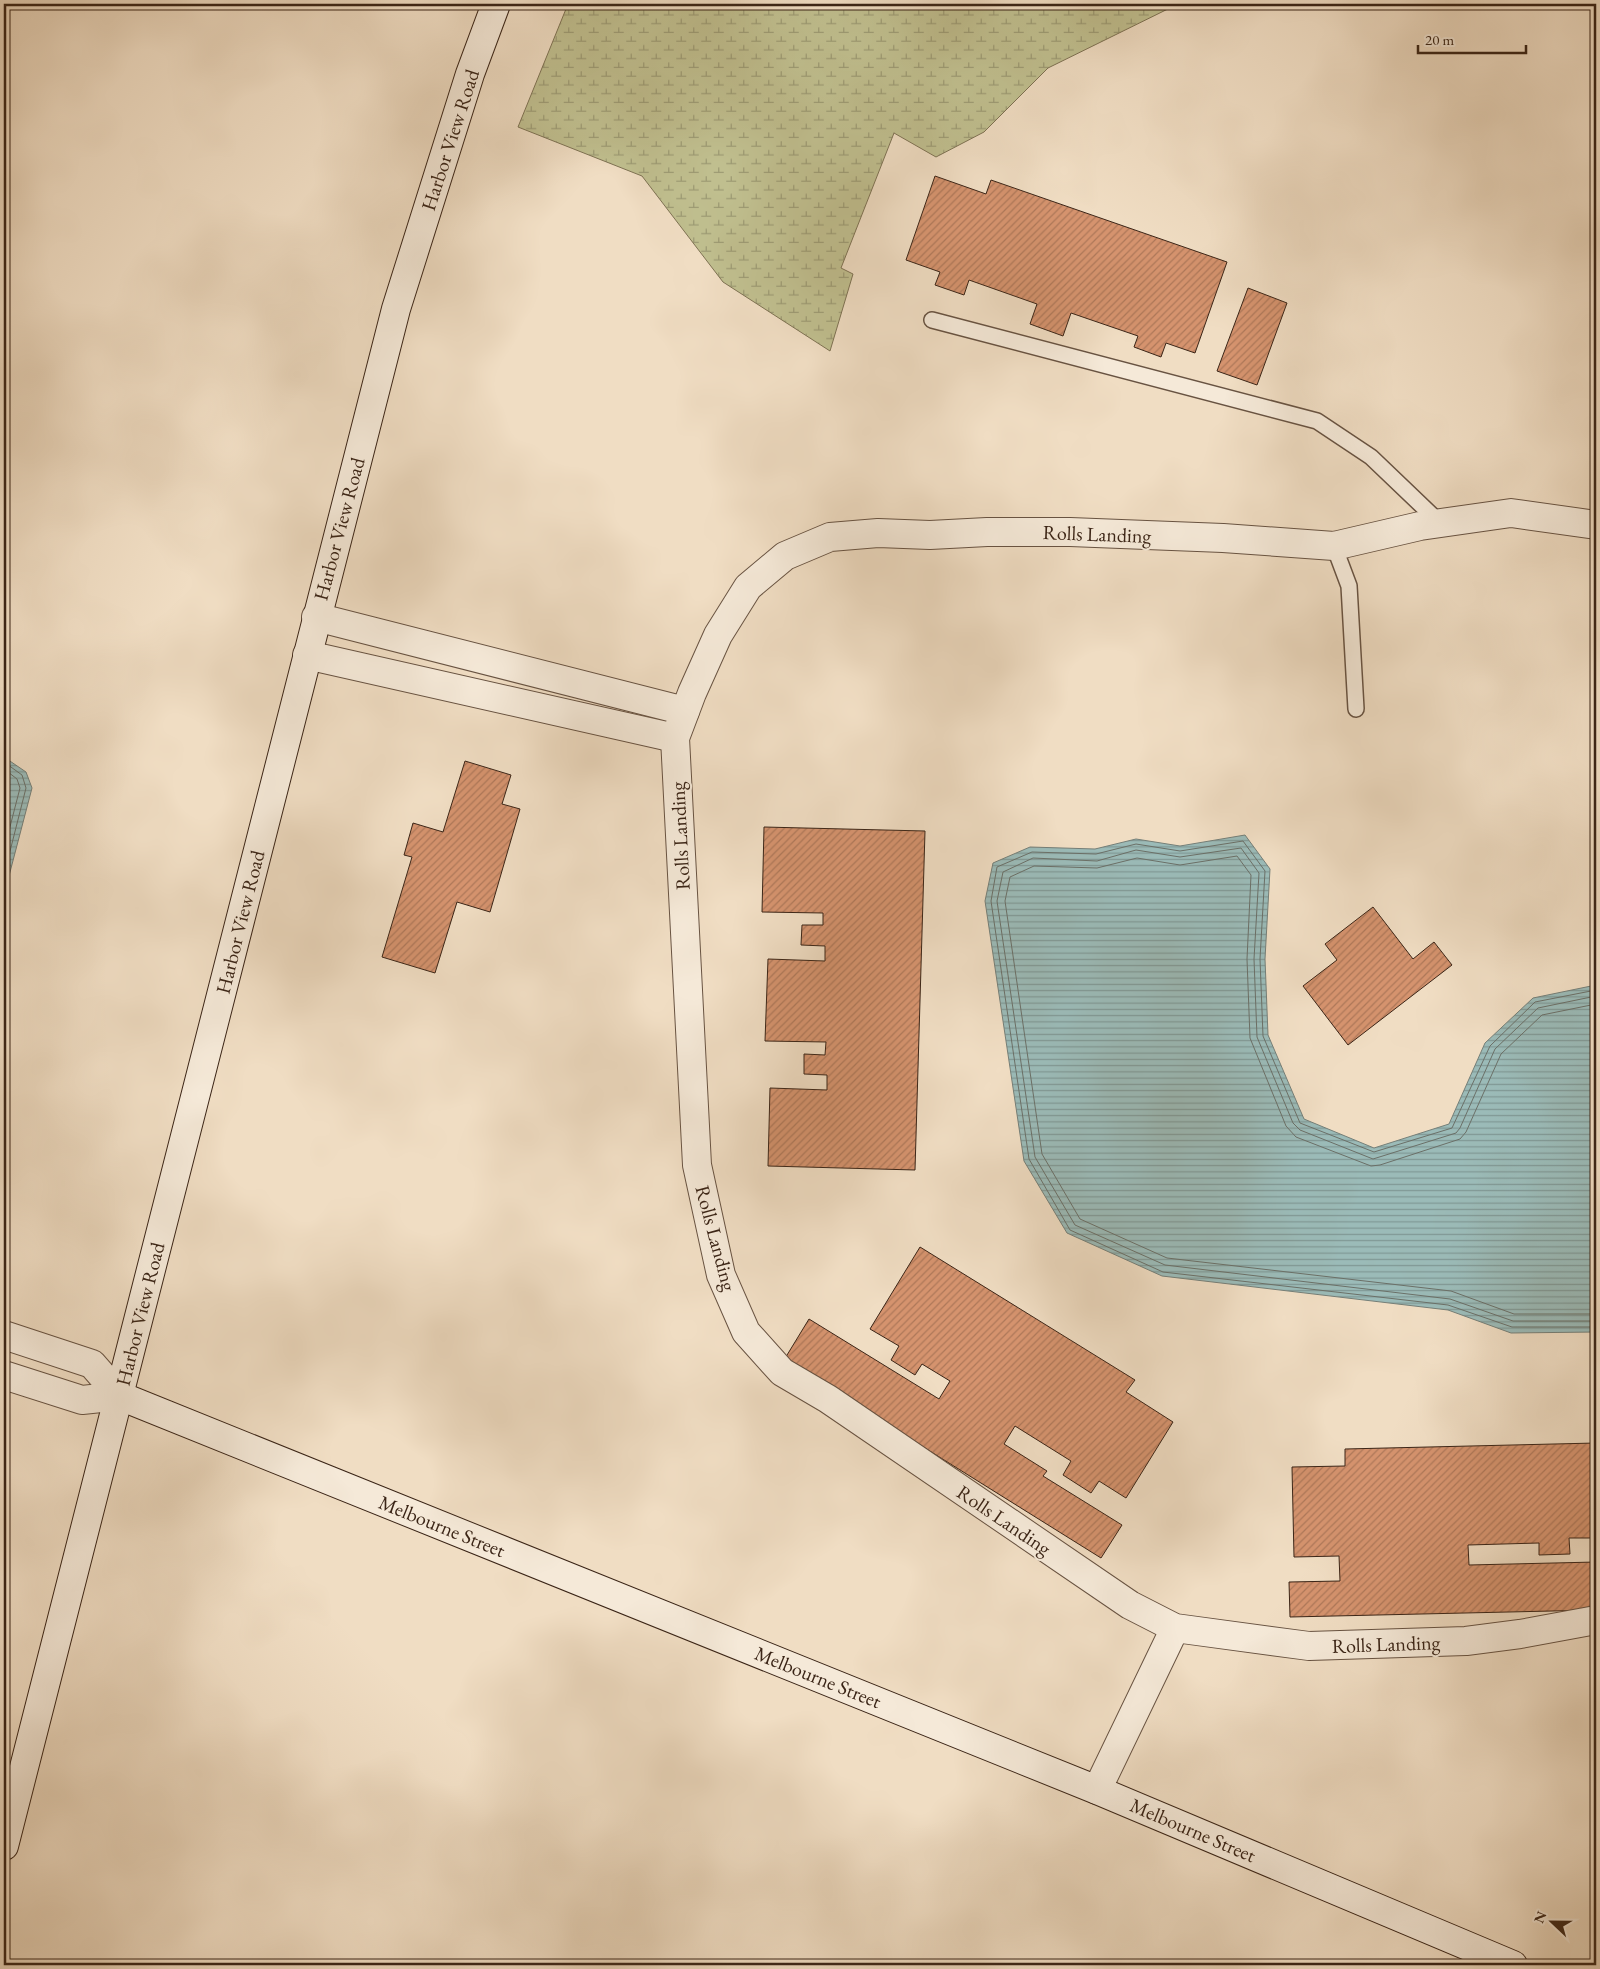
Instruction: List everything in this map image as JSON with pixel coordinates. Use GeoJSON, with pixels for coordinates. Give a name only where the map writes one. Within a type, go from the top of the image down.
{"type":"FeatureCollection","features":[{"type":"Feature","properties":{"kind":"street","name":"Harbor View Road"},"geometry":{"type":"LineString","coordinates":[[4,1846],[396,309],[470,74],[496,4]]}},
{"type":"Feature","properties":{"kind":"street","name":"Rolls Landing"},"geometry":{"type":"LineString","coordinates":[[1596,525],[1511,513],[1440,523],[1334,546],[1223,538],[1070,532],[988,532],[930,535],[878,533],[830,537],[784,556],[748,588],[718,635],[675,738],[697,1165],[722,1274],[746,1332],[782,1372],[828,1399],[1130,1605],[1175,1628],[1309,1646],[1466,1641],[1520,1634],[1596,1620]]}},
{"type":"Feature","properties":{"kind":"street"},"geometry":{"type":"LineString","coordinates":[[316,617],[685,711]]}},
{"type":"Feature","properties":{"kind":"street"},"geometry":{"type":"LineString","coordinates":[[307,655],[675,738]]}},
{"type":"Feature","properties":{"kind":"street"},"geometry":{"type":"LineString","coordinates":[[512,701],[519,668]]}},
{"type":"Feature","properties":{"kind":"street"},"geometry":{"type":"LineString","coordinates":[[4,1335],[92,1364],[120,1396]]}},
{"type":"Feature","properties":{"kind":"street"},"geometry":{"type":"LineString","coordinates":[[4,1375],[82,1400],[120,1396]]}},
{"type":"Feature","properties":{"kind":"street","name":"Melbourne Street"},"geometry":{"type":"LineString","coordinates":[[120,1396],[1097,1790],[1513,1965]]}},
{"type":"Feature","properties":{"kind":"street"},"geometry":{"type":"LineString","coordinates":[[1097,1790],[1175,1628]]}},
{"type":"Feature","properties":{"kind":"lane"},"geometry":{"type":"LineString","coordinates":[[932,320],[1317,421],[1371,457],[1440,523]]}},
{"type":"Feature","properties":{"kind":"lane"},"geometry":{"type":"LineString","coordinates":[[1334,546],[1350,586],[1356,709]]}},
{"type":"Feature","properties":{"kind":"green space"},"geometry":{"type":"Polygon","coordinates":[[[568,4],[1178,4],[1048,68],[984,132],[936,157],[894,133],[841,268],[853,274],[830,351],[723,282],[642,176],[518,127],[568,4]]]}},
{"type":"Feature","properties":{"kind":"water"},"geometry":{"type":"Polygon","coordinates":[[[4,757],[26,772],[32,788],[4,895],[4,757]]]}},
{"type":"Feature","properties":{"kind":"water"},"geometry":{"type":"Polygon","coordinates":[[[1245,835],[1270,869],[1265,959],[1268,1035],[1304,1119],[1374,1148],[1449,1124],[1485,1043],[1533,998],[1596,985],[1596,1332],[1511,1333],[1448,1310],[1162,1276],[1067,1233],[1024,1161],[985,901],[993,863],[1030,847],[1095,849],[1136,839],[1180,846],[1245,835]]]}},
{"type":"Feature","properties":{"kind":"building"},"geometry":{"type":"Polygon","coordinates":[[[935,176],[986,194],[991,180],[1227,262],[1195,353],[1166,343],[1161,357],[1134,347],[1138,336],[1071,313],[1063,336],[1030,324],[1037,304],[969,280],[964,295],[935,285],[940,272],[906,260],[935,176]]]}},
{"type":"Feature","properties":{"kind":"building"},"geometry":{"type":"Polygon","coordinates":[[[1248,288],[1287,303],[1257,385],[1217,371],[1248,288]]]}},
{"type":"Feature","properties":{"kind":"building"},"geometry":{"type":"Polygon","coordinates":[[[465,761],[511,775],[502,804],[520,809],[490,912],[457,902],[435,973],[382,957],[412,857],[404,855],[413,823],[443,832],[465,761]]]}},
{"type":"Feature","properties":{"kind":"building"},"geometry":{"type":"Polygon","coordinates":[[[764,827],[925,831],[915,1170],[768,1166],[770,1088],[827,1090],[827,1075],[804,1074],[804,1054],[825,1055],[826,1042],[765,1041],[768,959],[825,961],[825,946],[801,945],[802,925],[823,925],[823,913],[762,912],[764,827]]]}},
{"type":"Feature","properties":{"kind":"building"},"geometry":{"type":"Polygon","coordinates":[[[1373,907],[1413,959],[1434,942],[1452,965],[1348,1045],[1303,986],[1337,960],[1325,944],[1373,907]]]}},
{"type":"Feature","properties":{"kind":"building"},"geometry":{"type":"Polygon","coordinates":[[[920,1247],[1135,1380],[1126,1392],[1173,1422],[1126,1498],[1099,1481],[1091,1493],[1063,1475],[1071,1461],[1015,1426],[1004,1444],[1047,1471],[1043,1476],[1122,1525],[1101,1558],[784,1360],[809,1319],[939,1399],[950,1381],[922,1364],[915,1375],[891,1360],[899,1346],[870,1329],[920,1247]]]}},
{"type":"Feature","properties":{"kind":"building"},"geometry":{"type":"Polygon","coordinates":[[[1596,1443],[1596,1538],[1569,1538],[1570,1554],[1539,1555],[1539,1543],[1468,1545],[1469,1565],[1596,1562],[1596,1610],[1290,1617],[1289,1582],[1340,1581],[1339,1556],[1294,1557],[1292,1467],[1345,1466],[1345,1449],[1596,1443]]]}}]}
